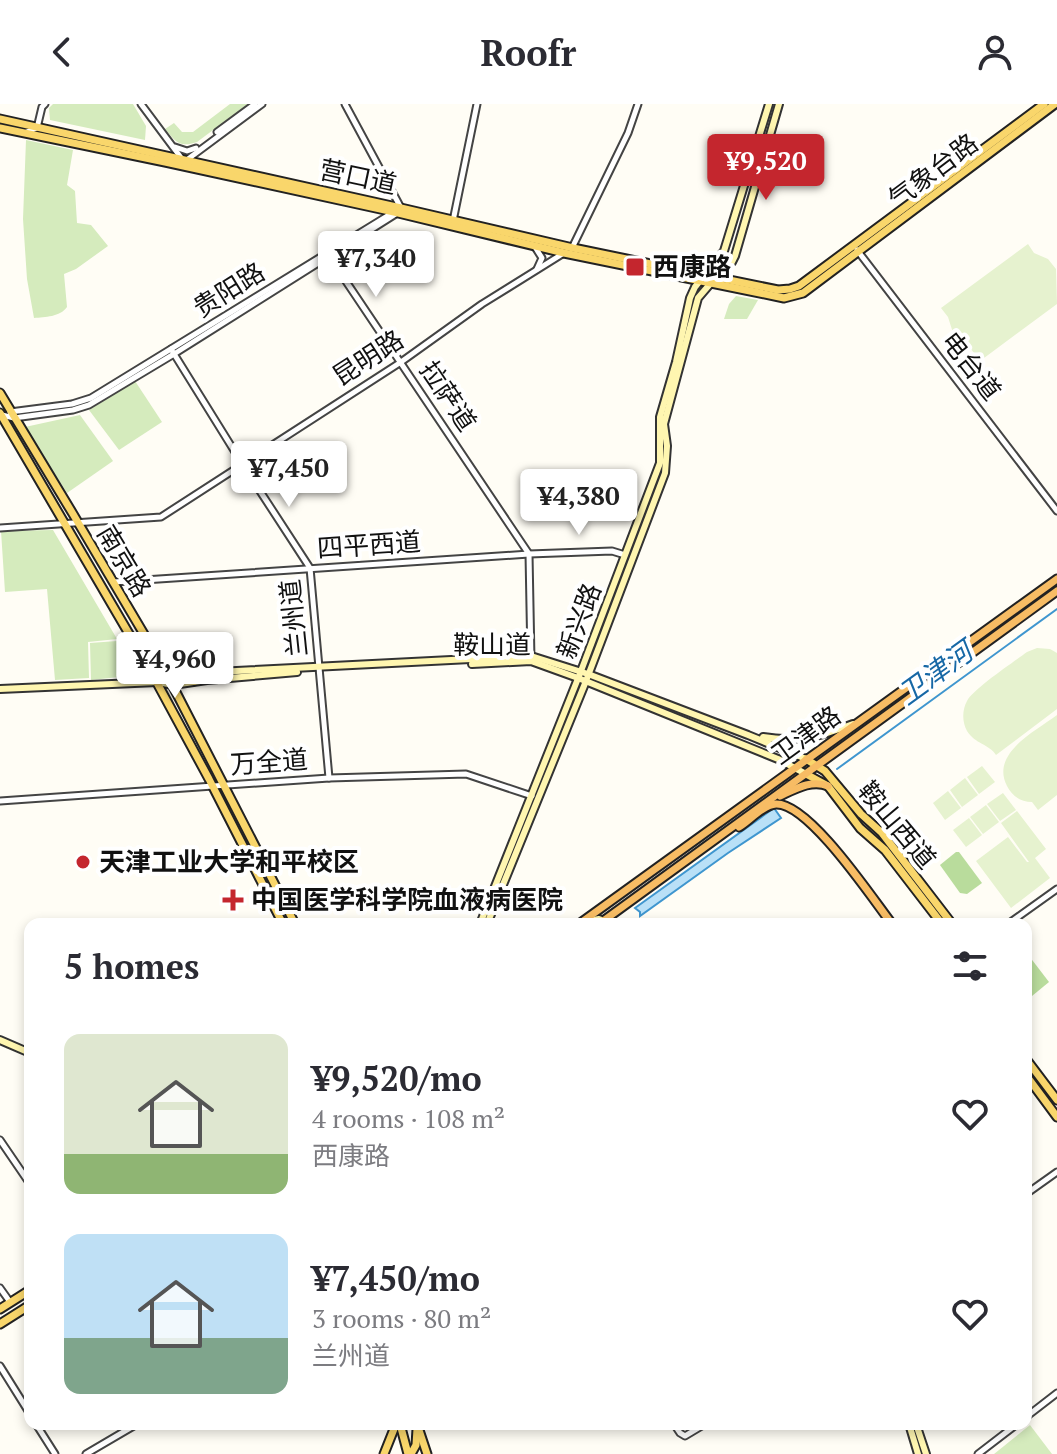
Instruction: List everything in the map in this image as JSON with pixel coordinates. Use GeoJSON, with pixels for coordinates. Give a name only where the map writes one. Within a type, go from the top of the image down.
{"type":"FeatureCollection","features":[{"type":"Feature","properties":{"kind":"highway","name":"卫津路"},"geometry":{"type":"LineString","coordinates":[[587,918],[1057,579]]}},
{"type":"Feature","properties":{"kind":"highway","name":"卫津路"},"geometry":{"type":"LineString","coordinates":[[614,918],[718,836],[1057,591]]}},
{"type":"Feature","properties":{"kind":"highway"},"geometry":{"type":"LineString","coordinates":[[763,804],[809,785],[821,783],[828,786]]}},
{"type":"Feature","properties":{"kind":"highway"},"geometry":{"type":"LineString","coordinates":[[718,836],[736,829],[773,804],[788,808],[824,836],[887,918]]}},
{"type":"Feature","properties":{"kind":"main road"},"geometry":{"type":"LineString","coordinates":[[704,278],[724,251],[769,104]]}},
{"type":"Feature","properties":{"kind":"main road"},"geometry":{"type":"LineString","coordinates":[[583,676],[665,473],[667,446],[664,424],[698,298],[735,256],[779,104]]}},
{"type":"Feature","properties":{"kind":"main road","name":"气象台路"},"geometry":{"type":"LineString","coordinates":[[856,249],[1044,104]]}},
{"type":"Feature","properties":{"kind":"main road","name":"气象台路"},"geometry":{"type":"LineString","coordinates":[[704,278],[778,290],[799,286],[856,249],[1055,104]]}},
{"type":"Feature","properties":{"kind":"main road","name":"营口道"},"geometry":{"type":"LineString","coordinates":[[0,119],[183,161],[248,180],[398,211]]}},
{"type":"Feature","properties":{"kind":"main road","name":"营口道"},"geometry":{"type":"LineString","coordinates":[[0,128],[198,162],[564,253],[704,278]]}},
{"type":"Feature","properties":{"kind":"main road"},"geometry":{"type":"LineString","coordinates":[[241,172],[248,180]]}},
{"type":"Feature","properties":{"kind":"main road","name":"营口道"},"geometry":{"type":"LineString","coordinates":[[453,224],[704,278]]}},
{"type":"Feature","properties":{"kind":"main road","name":"新兴路"},"geometry":{"type":"LineString","coordinates":[[483,918],[583,676],[660,463],[660,417],[690,298],[704,278]]}},
{"type":"Feature","properties":{"kind":"main road","name":"南京路"},"geometry":{"type":"LineString","coordinates":[[0,393],[158,659],[292,918]]}},
{"type":"Feature","properties":{"kind":"main road","name":"南京路"},"geometry":{"type":"LineString","coordinates":[[0,414],[157,682],[280,918]]}},
{"type":"Feature","properties":{"kind":"main road","name":"鞍山道"},"geometry":{"type":"LineString","coordinates":[[0,689],[170,681],[217,672],[531,658],[748,735],[806,759]]}},
{"type":"Feature","properties":{"kind":"main road"},"geometry":{"type":"LineString","coordinates":[[158,659],[170,673],[184,676]]}},
{"type":"Feature","properties":{"kind":"main road"},"geometry":{"type":"LineString","coordinates":[[149,668],[170,681],[194,681]]}},
{"type":"Feature","properties":{"kind":"main road","name":"鞍山道"},"geometry":{"type":"LineString","coordinates":[[194,681],[319,669]]}},
{"type":"Feature","properties":{"kind":"main road","name":"鞍山道"},"geometry":{"type":"LineString","coordinates":[[583,676],[806,774]]}},
{"type":"Feature","properties":{"kind":"main road"},"geometry":{"type":"LineString","coordinates":[[184,707],[182,691],[194,681]]}},
{"type":"Feature","properties":{"kind":"main road"},"geometry":{"type":"LineString","coordinates":[[748,735],[808,739],[856,723]]}},
{"type":"Feature","properties":{"kind":"main road","name":"鞍山西道"},"geometry":{"type":"LineString","coordinates":[[806,759],[825,771],[861,814],[882,833],[947,918]]}},
{"type":"Feature","properties":{"kind":"main road","name":"鞍山西道"},"geometry":{"type":"LineString","coordinates":[[806,774],[828,786],[860,828],[885,850],[937,918]]}},
{"type":"Feature","properties":{"kind":"main road"},"geometry":{"type":"LineString","coordinates":[[489,918],[534,797]]}},
{"type":"Feature","properties":{"kind":"main road"},"geometry":{"type":"LineString","coordinates":[[601,908],[607,918]]}},
{"type":"Feature","properties":{"kind":"main road"},"geometry":{"type":"LineString","coordinates":[[0,1040],[24,1050]]}},
{"type":"Feature","properties":{"kind":"main road"},"geometry":{"type":"LineString","coordinates":[[1032,1067],[1057,1100]]}},
{"type":"Feature","properties":{"kind":"main road"},"geometry":{"type":"LineString","coordinates":[[1032,1083],[1057,1117]]}},
{"type":"Feature","properties":{"kind":"main road"},"geometry":{"type":"LineString","coordinates":[[0,1309],[24,1294]]}},
{"type":"Feature","properties":{"kind":"main road"},"geometry":{"type":"LineString","coordinates":[[0,1324],[24,1309]]}},
{"type":"Feature","properties":{"kind":"main road"},"geometry":{"type":"LineString","coordinates":[[384,1454],[395,1430]]}},
{"type":"Feature","properties":{"kind":"main road"},"geometry":{"type":"LineString","coordinates":[[400,1430],[408,1452]]}},
{"type":"Feature","properties":{"kind":"main road"},"geometry":{"type":"LineString","coordinates":[[408,1452],[417,1430]]}},
{"type":"Feature","properties":{"kind":"main road"},"geometry":{"type":"LineString","coordinates":[[419,1430],[427,1454]]}},
{"type":"Feature","properties":{"kind":"main road"},"geometry":{"type":"LineString","coordinates":[[911,1430],[918,1454]]}},
{"type":"Feature","properties":{"kind":"main road"},"geometry":{"type":"LineString","coordinates":[[918,1430],[926,1454]]}},
{"type":"Feature","properties":{"kind":"main road"},"geometry":{"type":"LineString","coordinates":[[408,1452],[424,1445]]}},
{"type":"Feature","properties":{"kind":"street"},"geometry":{"type":"LineString","coordinates":[[141,104],[183,161],[255,104]]}},
{"type":"Feature","properties":{"kind":"street"},"geometry":{"type":"LineString","coordinates":[[172,145],[183,151],[197,149],[262,104]]}},
{"type":"Feature","properties":{"kind":"street"},"geometry":{"type":"LineString","coordinates":[[345,104],[398,211]]}},
{"type":"Feature","properties":{"kind":"street"},"geometry":{"type":"LineString","coordinates":[[453,224],[477,104]]}},
{"type":"Feature","properties":{"kind":"street"},"geometry":{"type":"LineString","coordinates":[[573,248],[628,133],[638,104]]}},
{"type":"Feature","properties":{"kind":"street"},"geometry":{"type":"LineString","coordinates":[[23,133],[37,128],[44,106]]}},
{"type":"Feature","properties":{"kind":"street"},"geometry":{"type":"LineString","coordinates":[[197,149],[195,158],[198,162]]}},
{"type":"Feature","properties":{"kind":"street","name":"贵阳路"},"geometry":{"type":"LineString","coordinates":[[0,414],[73,410],[89,405],[398,211]]}},
{"type":"Feature","properties":{"kind":"street"},"geometry":{"type":"LineString","coordinates":[[534,246],[542,258],[536,270]]}},
{"type":"Feature","properties":{"kind":"street","name":"昆明路"},"geometry":{"type":"LineString","coordinates":[[0,528],[161,517],[401,362],[482,304],[573,248]]}},
{"type":"Feature","properties":{"kind":"street","name":"电台道"},"geometry":{"type":"LineString","coordinates":[[856,249],[1057,511]]}},
{"type":"Feature","properties":{"kind":"street","name":"拉萨道"},"geometry":{"type":"LineString","coordinates":[[328,255],[529,554]]}},
{"type":"Feature","properties":{"kind":"street","name":"兰州道"},"geometry":{"type":"LineString","coordinates":[[173,351],[310,568],[329,778]]}},
{"type":"Feature","properties":{"kind":"street","name":"四平西道"},"geometry":{"type":"LineString","coordinates":[[114,582],[529,554],[612,551],[625,555]]}},
{"type":"Feature","properties":{"kind":"street"},"geometry":{"type":"LineString","coordinates":[[529,554],[531,658]]}},
{"type":"Feature","properties":{"kind":"street","name":"万全道"},"geometry":{"type":"LineString","coordinates":[[0,801],[329,778],[466,774],[534,797]]}},
{"type":"Feature","properties":{"kind":"street"},"geometry":{"type":"LineString","coordinates":[[1016,918],[1057,889]]}},
{"type":"Feature","properties":{"kind":"street"},"geometry":{"type":"LineString","coordinates":[[0,1140],[24,1175]]}},
{"type":"Feature","properties":{"kind":"street"},"geometry":{"type":"LineString","coordinates":[[1032,1190],[1057,1172]]}},
{"type":"Feature","properties":{"kind":"street"},"geometry":{"type":"LineString","coordinates":[[0,1288],[10,1302]]}},
{"type":"Feature","properties":{"kind":"street"},"geometry":{"type":"LineString","coordinates":[[0,1366],[24,1404]]}},
{"type":"Feature","properties":{"kind":"street"},"geometry":{"type":"LineString","coordinates":[[1032,1414],[1057,1395]]}},
{"type":"Feature","properties":{"kind":"street"},"geometry":{"type":"LineString","coordinates":[[40,1430],[55,1454]]}},
{"type":"Feature","properties":{"kind":"street"},"geometry":{"type":"LineString","coordinates":[[86,1454],[127,1430]]}},
{"type":"Feature","properties":{"kind":"street"},"geometry":{"type":"LineString","coordinates":[[678,1430],[685,1436],[695,1430]]}},
{"type":"Feature","properties":{"kind":"street"},"geometry":{"type":"LineString","coordinates":[[980,1454],[1011,1430]]}},
{"type":"Feature","properties":{"kind":"green space"},"geometry":{"type":"Polygon","coordinates":[[[53,104],[133,104],[146,126],[145,140],[50,120],[49,108],[53,104]]]}},
{"type":"Feature","properties":{"kind":"green space"},"geometry":{"type":"Polygon","coordinates":[[[230,104],[248,104],[197,142],[178,143],[165,129],[174,123],[182,132],[193,132],[230,104]]]}},
{"type":"Feature","properties":{"kind":"green space"},"geometry":{"type":"Polygon","coordinates":[[[26,140],[73,150],[67,185],[75,191],[77,223],[91,225],[108,246],[64,274],[67,307],[64,310],[52,316],[34,318],[27,279],[23,219],[26,140]]]}},
{"type":"Feature","properties":{"kind":"green space"},"geometry":{"type":"Polygon","coordinates":[[[1028,244],[1034,253],[1048,259],[1056,269],[1057,304],[980,361],[971,349],[954,336],[948,317],[941,308],[1028,244]]]}},
{"type":"Feature","properties":{"kind":"green space"},"geometry":{"type":"Polygon","coordinates":[[[736,296],[758,300],[747,319],[724,319],[729,304],[736,296]]]}},
{"type":"Feature","properties":{"kind":"green space"},"geometry":{"type":"Polygon","coordinates":[[[135,381],[162,422],[119,450],[89,410],[135,381]]]}},
{"type":"Feature","properties":{"kind":"green space"},"geometry":{"type":"Polygon","coordinates":[[[80,415],[113,461],[67,493],[25,427],[80,415]]]}},
{"type":"Feature","properties":{"kind":"green space"},"geometry":{"type":"Polygon","coordinates":[[[53,530],[117,639],[88,642],[89,678],[55,680],[47,589],[5,592],[1,531],[53,530]]]}},
{"type":"Feature","properties":{"kind":"green space"},"geometry":{"type":"Polygon","coordinates":[[[117,641],[129,662],[129,676],[91,680],[90,643],[117,641]]]}},
{"type":"Feature","properties":{"kind":"green space"},"geometry":{"type":"Polygon","coordinates":[[[1037,648],[1057,653],[1057,709],[996,755],[967,731],[963,720],[965,705],[985,683],[1037,648]]]}},
{"type":"Feature","properties":{"kind":"green space"},"geometry":{"type":"Polygon","coordinates":[[[1057,715],[1057,795],[1038,810],[1032,802],[1021,800],[1009,790],[1003,774],[1005,763],[1018,744],[1057,715]]]}},
{"type":"Feature","properties":{"kind":"green space"},"geometry":{"type":"Polygon","coordinates":[[[982,766],[995,782],[979,794],[967,777],[982,766]]]}},
{"type":"Feature","properties":{"kind":"green space"},"geometry":{"type":"Polygon","coordinates":[[[965,778],[978,795],[962,807],[950,790],[965,778]]]}},
{"type":"Feature","properties":{"kind":"green space"},"geometry":{"type":"Polygon","coordinates":[[[948,791],[961,808],[945,820],[933,803],[948,791]]]}},
{"type":"Feature","properties":{"kind":"green space"},"geometry":{"type":"Polygon","coordinates":[[[1003,793],[1016,810],[1000,821],[987,804],[1003,793]]]}},
{"type":"Feature","properties":{"kind":"green space"},"geometry":{"type":"Polygon","coordinates":[[[986,805],[999,822],[983,834],[970,817],[986,805]]]}},
{"type":"Feature","properties":{"kind":"green space"},"geometry":{"type":"Polygon","coordinates":[[[1017,811],[1046,849],[1035,858],[1050,878],[1011,908],[976,861],[1008,837],[1029,862],[1001,823],[1017,811]]]}},
{"type":"Feature","properties":{"kind":"green space"},"geometry":{"type":"Polygon","coordinates":[[[969,818],[982,835],[966,847],[953,830],[969,818]]]}},
{"type":"Feature","properties":{"kind":"green space"},"geometry":{"type":"Polygon","coordinates":[[[956,852],[982,883],[967,894],[960,893],[940,865],[956,852]]]}},
{"type":"Feature","properties":{"kind":"green space"},"geometry":{"type":"Polygon","coordinates":[[[1032,960],[1049,982],[1032,996],[1032,960]]]}},
{"type":"Feature","properties":{"kind":"green space"},"geometry":{"type":"Polygon","coordinates":[[[1032,1428],[1052,1454],[994,1454],[1024,1430],[1032,1428]]]}},
{"type":"Feature","properties":{"kind":"water"},"geometry":{"type":"Polygon","coordinates":[[[774,808],[781,818],[640,916],[635,908],[774,808]]]}},
{"type":"Feature","properties":{"kind":"waterway","name":"卫津河"},"geometry":{"type":"LineString","coordinates":[[837,769],[1057,609]]}},
{"type":"Feature","properties":{"kind":"place","name":"西康路"},"geometry":{"type":"Point","coordinates":[635,267]}},
{"type":"Feature","properties":{"kind":"place","name":"天津工业大学和平校区"},"geometry":{"type":"Point","coordinates":[83,862]}},
{"type":"Feature","properties":{"kind":"place","name":"中国医学科学院血液病医院"},"geometry":{"type":"Point","coordinates":[233,900]}}]}
